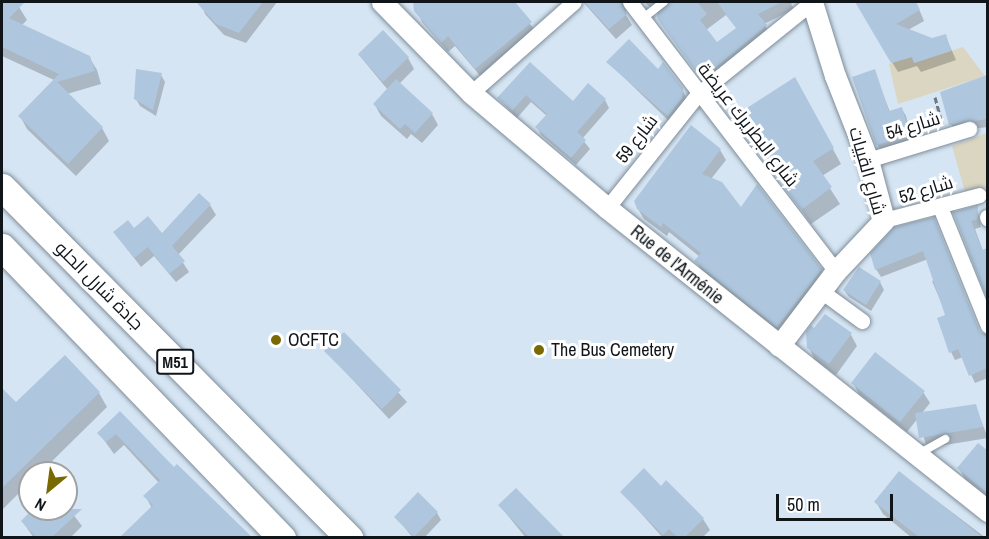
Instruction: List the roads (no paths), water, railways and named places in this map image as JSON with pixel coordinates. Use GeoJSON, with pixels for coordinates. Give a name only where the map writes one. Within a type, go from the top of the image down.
{"type":"FeatureCollection","features":[{"type":"Feature","properties":{"kind":"highway","name":"جادة شارل الحلو"},"geometry":{"type":"LineString","coordinates":[[2,188],[349,537]]}},
{"type":"Feature","properties":{"kind":"highway","name":"M51"},"geometry":{"type":"LineString","coordinates":[[2,247],[282,537]]}},
{"type":"Feature","properties":{"kind":"street"},"geometry":{"type":"LineString","coordinates":[[471,93],[574,2]]}},
{"type":"Feature","properties":{"kind":"street","name":"شارع البطريرك عريضة"},"geometry":{"type":"LineString","coordinates":[[630,2],[698,94],[836,271]]}},
{"type":"Feature","properties":{"kind":"street","name":"شارع 59"},"geometry":{"type":"LineString","coordinates":[[607,208],[698,94],[812,2]]}},
{"type":"Feature","properties":{"kind":"street","name":"شارع القبيات"},"geometry":{"type":"LineString","coordinates":[[779,346],[836,271],[883,217],[868,160],[835,76],[812,2]]}},
{"type":"Feature","properties":{"kind":"street","name":"Rue de l'Arménie"},"geometry":{"type":"LineString","coordinates":[[386,3],[471,93],[607,208],[987,511]]}},
{"type":"Feature","properties":{"kind":"street","name":"شارع 54"},"geometry":{"type":"LineString","coordinates":[[868,160],[969,129]]}},
{"type":"Feature","properties":{"kind":"street","name":"شارع 52"},"geometry":{"type":"LineString","coordinates":[[883,217],[940,207],[979,195]]}},
{"type":"Feature","properties":{"kind":"street"},"geometry":{"type":"LineString","coordinates":[[940,207],[987,326]]}},
{"type":"Feature","properties":{"kind":"street"},"geometry":{"type":"LineString","coordinates":[[821,291],[862,321]]}},
{"type":"Feature","properties":{"kind":"lane"},"geometry":{"type":"LineString","coordinates":[[642,19],[664,2]]}},
{"type":"Feature","properties":{"kind":"lane"},"geometry":{"type":"LineString","coordinates":[[883,217],[907,207]]}},
{"type":"Feature","properties":{"kind":"lane"},"geometry":{"type":"LineString","coordinates":[[916,455],[945,439]]}},
{"type":"Feature","properties":{"kind":"place","name":"OCFTC"},"geometry":{"type":"Point","coordinates":[276,340]}},
{"type":"Feature","properties":{"kind":"place","name":"The Bus Cemetery"},"geometry":{"type":"Point","coordinates":[539,350]}}]}
